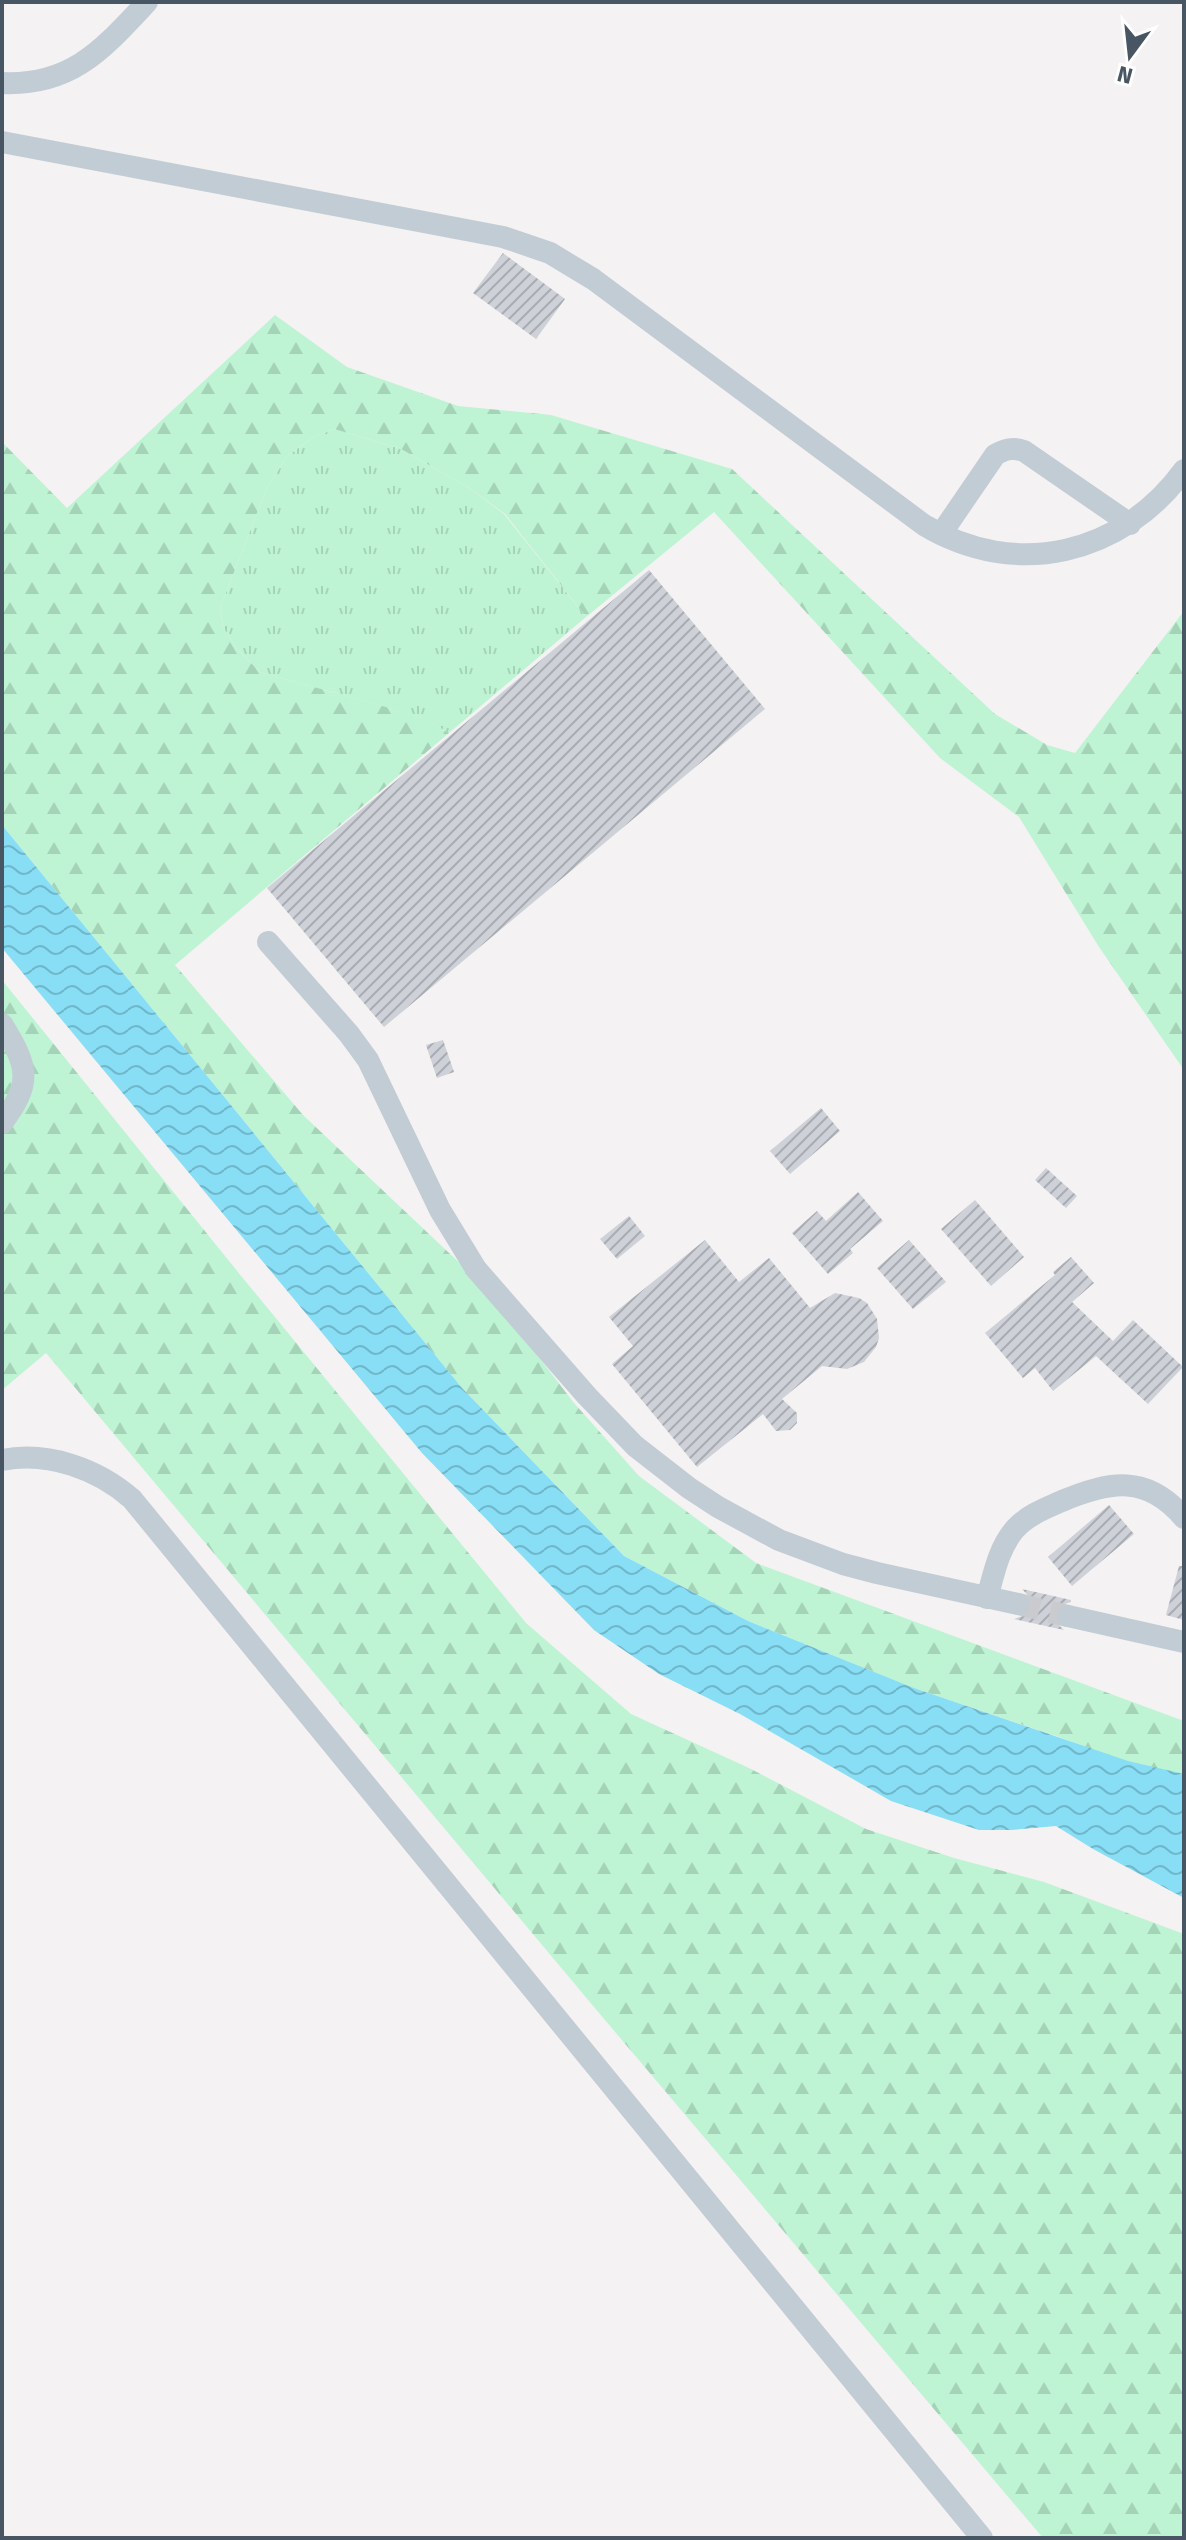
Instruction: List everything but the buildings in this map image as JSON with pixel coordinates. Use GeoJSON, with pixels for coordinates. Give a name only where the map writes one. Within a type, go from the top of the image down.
{"type":"FeatureCollection","features":[{"type":"Feature","properties":{"kind":"lane"},"geometry":{"type":"LineString","coordinates":[[2,83],[45,80],[75,68],[101,51],[147,2]]}},
{"type":"Feature","properties":{"kind":"lane"},"geometry":{"type":"LineString","coordinates":[[2,142],[503,237],[550,253],[593,279],[924,525],[991,551],[1034,555],[1077,548],[1104,538],[1130,524],[1163,497],[1184,470]]}},
{"type":"Feature","properties":{"kind":"lane"},"geometry":{"type":"LineString","coordinates":[[941,534],[990,461],[1008,449],[1024,451],[1130,524]]}},
{"type":"Feature","properties":{"kind":"lane"},"geometry":{"type":"LineString","coordinates":[[268,942],[368,1060],[440,1210],[476,1269],[635,1446],[708,1501],[779,1540],[854,1567],[1018,1604]]}},
{"type":"Feature","properties":{"kind":"lane"},"geometry":{"type":"LineString","coordinates":[[2,1024],[20,1052],[24,1087],[2,1123]]}},
{"type":"Feature","properties":{"kind":"lane"},"geometry":{"type":"LineString","coordinates":[[2,1460],[46,1458],[82,1469],[115,1484],[132,1499],[982,2538]]}},
{"type":"Feature","properties":{"kind":"lane"},"geometry":{"type":"LineString","coordinates":[[987,1598],[999,1555],[1022,1522],[1032,1514],[1092,1488],[1123,1484],[1138,1487],[1164,1498],[1184,1518]]}},
{"type":"Feature","properties":{"kind":"lane"},"geometry":{"type":"LineString","coordinates":[[1068,1616],[1184,1642]]}},
{"type":"Feature","properties":{"kind":"green space"},"geometry":{"type":"Polygon","coordinates":[[[275,315],[347,367],[458,406],[551,415],[732,469],[995,714],[1047,745],[1075,753],[1184,611],[1184,1070],[1099,947],[1019,817],[940,758],[714,512],[586,617],[505,514],[471,489],[401,449],[334,429],[312,438],[287,456],[266,490],[220,608],[223,627],[237,649],[260,672],[422,717],[449,733],[175,965],[303,1115],[484,1286],[574,1403],[639,1476],[756,1563],[1184,1721],[1184,1783],[914,1688],[748,1621],[624,1556],[462,1388],[2,825],[2,442],[67,508],[275,315]]]}},
{"type":"Feature","properties":{"kind":"green space"},"geometry":{"type":"Polygon","coordinates":[[[334,429],[401,449],[471,489],[504,514],[586,617],[449,733],[421,717],[260,672],[237,649],[223,627],[220,608],[266,490],[287,456],[312,438],[334,429]]]}},
{"type":"Feature","properties":{"kind":"green space"},"geometry":{"type":"Polygon","coordinates":[[[2,980],[526,1623],[631,1714],[749,1768],[866,1829],[954,1858],[1044,1882],[1184,1934],[1184,2538],[1043,2538],[46,1353],[2,1390],[2,980]]]}},
{"type":"Feature","properties":{"kind":"water"},"geometry":{"type":"Polygon","coordinates":[[[2,825],[462,1388],[624,1556],[748,1621],[914,1688],[1128,1761],[1184,1774],[1184,1898],[1056,1826],[979,1830],[891,1801],[740,1714],[659,1674],[594,1630],[422,1453],[2,948],[2,825]]]}},
{"type":"Feature","properties":{"kind":"tunnel"},"geometry":{"type":"LineString","coordinates":[[1018,1604],[1068,1616]]}}]}
